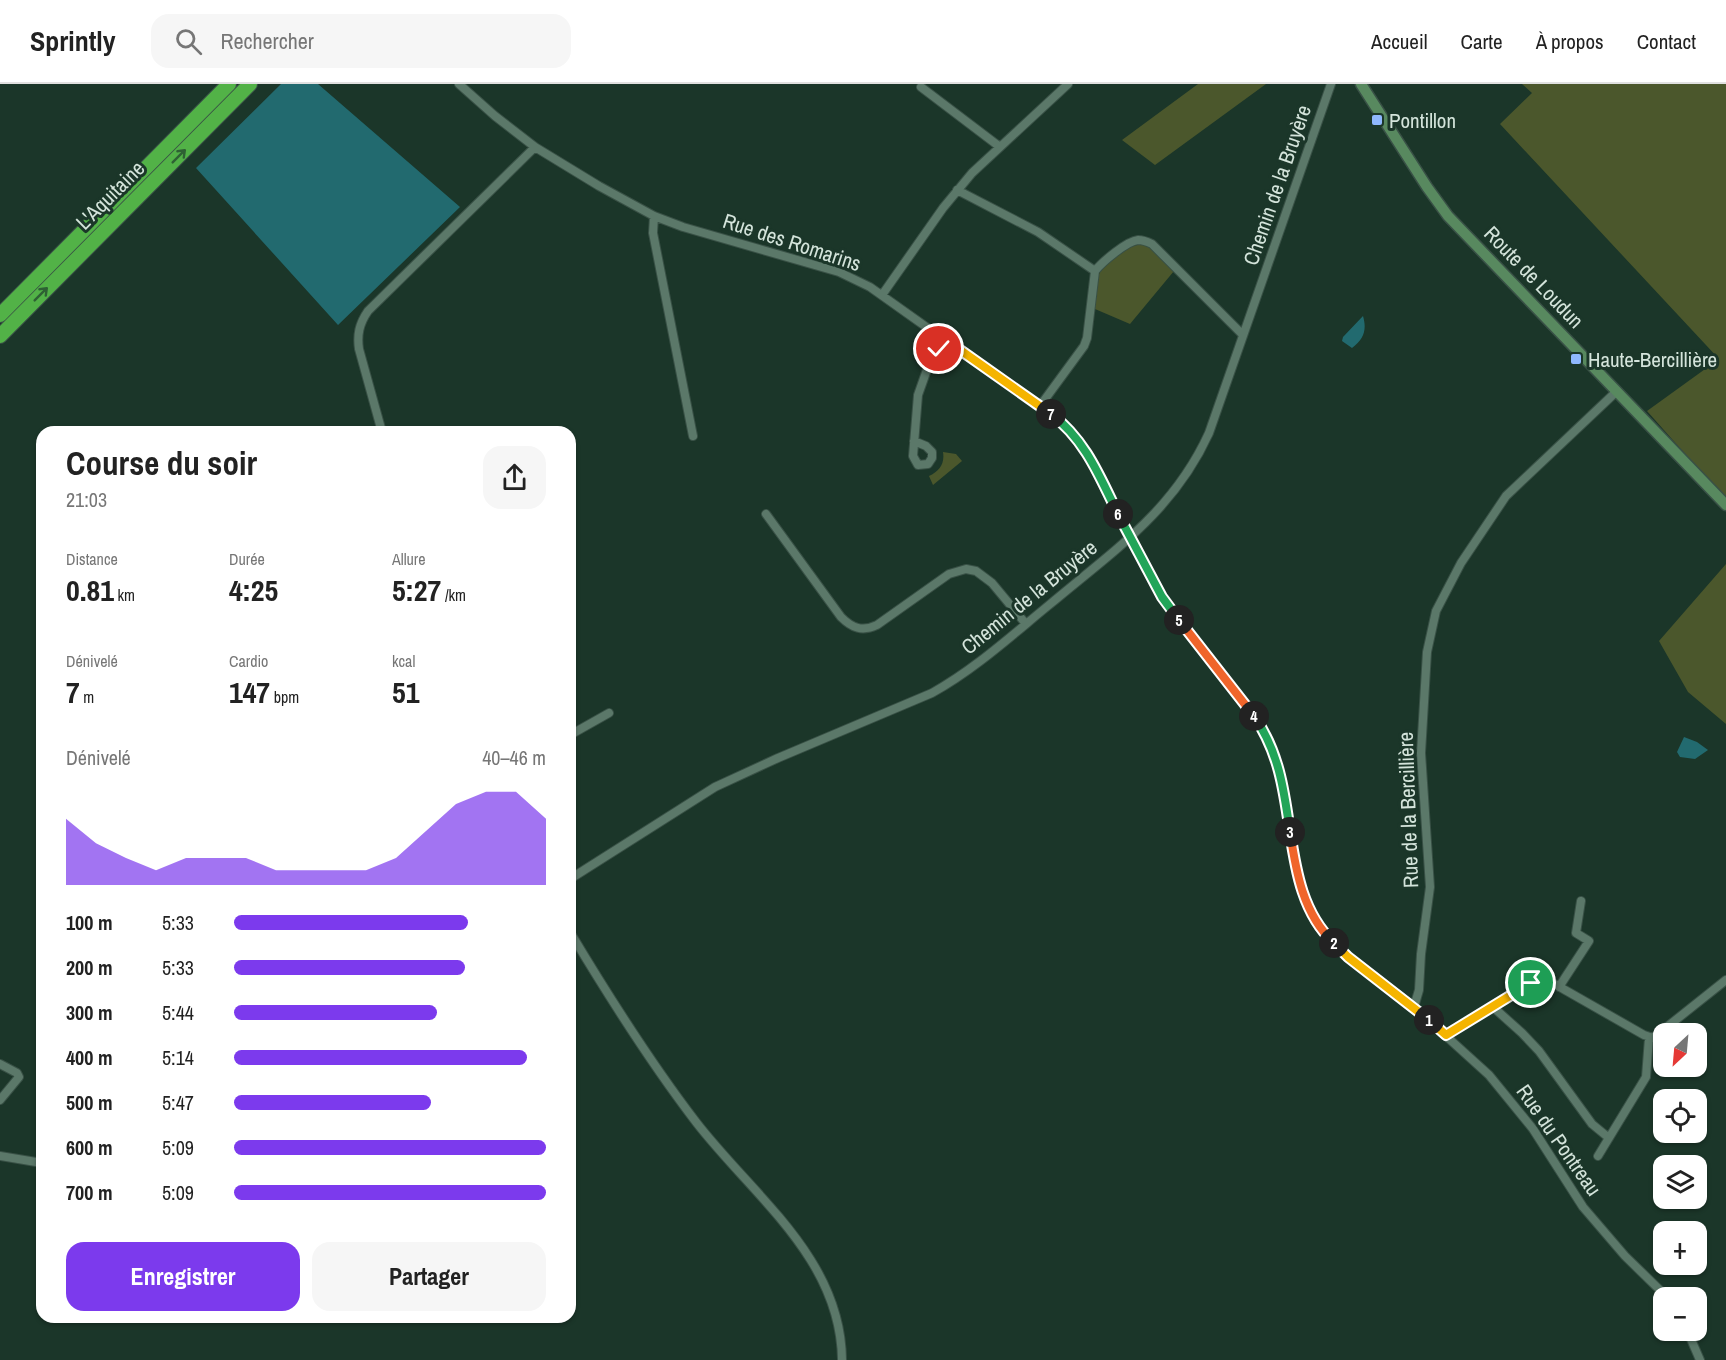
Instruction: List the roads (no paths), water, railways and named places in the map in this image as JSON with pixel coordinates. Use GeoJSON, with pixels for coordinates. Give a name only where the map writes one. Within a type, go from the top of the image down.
{"type":"FeatureCollection","features":[{"type":"Feature","properties":{"kind":"highway","name":"L'Aquitaine"},"geometry":{"type":"LineString","coordinates":[[0,315],[230,84]]}},
{"type":"Feature","properties":{"kind":"highway","name":"L'Aquitaine"},"geometry":{"type":"LineString","coordinates":[[0,336],[250,84]]}},
{"type":"Feature","properties":{"kind":"main road","name":"Route de Loudun"},"geometry":{"type":"LineString","coordinates":[[1361,84],[1448,216],[1726,505]]}},
{"type":"Feature","properties":{"kind":"street","name":"Rue des Romarins"},"geometry":{"type":"LineString","coordinates":[[459,84],[504,124],[536,147],[599,186],[654,216],[683,227],[839,272],[862,283],[1067,427],[1082,444],[1129,538],[1168,607],[1253,714],[1269,740],[1282,782],[1297,876],[1304,897],[1319,927],[1348,957],[1414,1007]]}},
{"type":"Feature","properties":{"kind":"street"},"geometry":{"type":"LineString","coordinates":[[882,295],[957,190],[972,173],[1068,84]]}},
{"type":"Feature","properties":{"kind":"street","name":"Chemin de la Bruyère"},"geometry":{"type":"LineString","coordinates":[[576,875],[715,787],[933,693],[963,675],[1150,519],[1176,491],[1200,452],[1331,84]]}},
{"type":"Feature","properties":{"kind":"street"},"geometry":{"type":"LineString","coordinates":[[921,87],[1000,147]]}},
{"type":"Feature","properties":{"kind":"street"},"geometry":{"type":"LineString","coordinates":[[380,426],[358,350],[357,339],[362,320],[368,311],[536,147]]}},
{"type":"Feature","properties":{"kind":"street"},"geometry":{"type":"LineString","coordinates":[[957,190],[1038,232],[1095,271]]}},
{"type":"Feature","properties":{"kind":"street"},"geometry":{"type":"LineString","coordinates":[[654,216],[653,233],[693,436]]}},
{"type":"Feature","properties":{"kind":"street"},"geometry":{"type":"LineString","coordinates":[[1040,406],[1084,346],[1087,338],[1095,271],[1103,262],[1130,243],[1140,240],[1152,244],[1243,335]]}},
{"type":"Feature","properties":{"kind":"street"},"geometry":{"type":"LineString","coordinates":[[914,441],[916,406],[921,384],[929,364],[946,340]]}},
{"type":"Feature","properties":{"kind":"street","name":"Rue de la Bercillière"},"geometry":{"type":"LineString","coordinates":[[1414,1007],[1420,982],[1421,954],[1430,887],[1421,753],[1427,652],[1436,611],[1461,563],[1506,496],[1617,391]]}},
{"type":"Feature","properties":{"kind":"street"},"geometry":{"type":"LineString","coordinates":[[766,514],[841,617],[852,626],[864,629],[877,626],[949,574],[966,569],[976,571],[992,583],[1026,624]]}},
{"type":"Feature","properties":{"kind":"street"},"geometry":{"type":"LineString","coordinates":[[576,732],[609,713]]}},
{"type":"Feature","properties":{"kind":"street"},"geometry":{"type":"LineString","coordinates":[[1559,987],[1589,941],[1576,933],[1581,901]]}},
{"type":"Feature","properties":{"kind":"street"},"geometry":{"type":"LineString","coordinates":[[576,943],[608,995],[675,1093],[716,1146],[814,1262],[835,1308],[842,1360]]}},
{"type":"Feature","properties":{"kind":"street"},"geometry":{"type":"LineString","coordinates":[[1446,1035],[1536,981],[1546,980],[1649,1038],[1658,1035],[1670,1026],[1726,980]]}},
{"type":"Feature","properties":{"kind":"street","name":"Rue du Pontreau"},"geometry":{"type":"LineString","coordinates":[[1414,1007],[1502,1090],[1533,1129],[1583,1207],[1625,1256],[1657,1287]]}},
{"type":"Feature","properties":{"kind":"street"},"geometry":{"type":"LineString","coordinates":[[1493,1007],[1533,1045],[1592,1124],[1609,1138]]}},
{"type":"Feature","properties":{"kind":"street"},"geometry":{"type":"LineString","coordinates":[[1598,1156],[1646,1077],[1649,1038]]}},
{"type":"Feature","properties":{"kind":"street"},"geometry":{"type":"LineString","coordinates":[[0,1064],[17,1073],[18,1077],[0,1100]]}},
{"type":"Feature","properties":{"kind":"street"},"geometry":{"type":"LineString","coordinates":[[0,1156],[36,1162]]}},
{"type":"Feature","properties":{"kind":"street"},"geometry":{"type":"LineString","coordinates":[[1692,1341],[1700,1360]]}},
{"type":"Feature","properties":{"kind":"water"},"geometry":{"type":"Polygon","coordinates":[[[281,84],[318,84],[460,207],[338,325],[196,168],[281,84]]]}},
{"type":"Feature","properties":{"kind":"water"},"geometry":{"type":"Polygon","coordinates":[[[1363,316],[1365,326],[1363,334],[1352,348],[1342,341],[1343,337],[1363,316]]]}},
{"type":"Feature","properties":{"kind":"water"},"geometry":{"type":"Polygon","coordinates":[[[1684,737],[1708,750],[1695,759],[1680,757],[1677,752],[1684,737]]]}},
{"type":"Feature","properties":{"kind":"place","name":"Pontillon"},"geometry":{"type":"Point","coordinates":[1377,120]}},
{"type":"Feature","properties":{"kind":"place","name":"Haute-Bercillière"},"geometry":{"type":"Point","coordinates":[1576,359]}}]}
